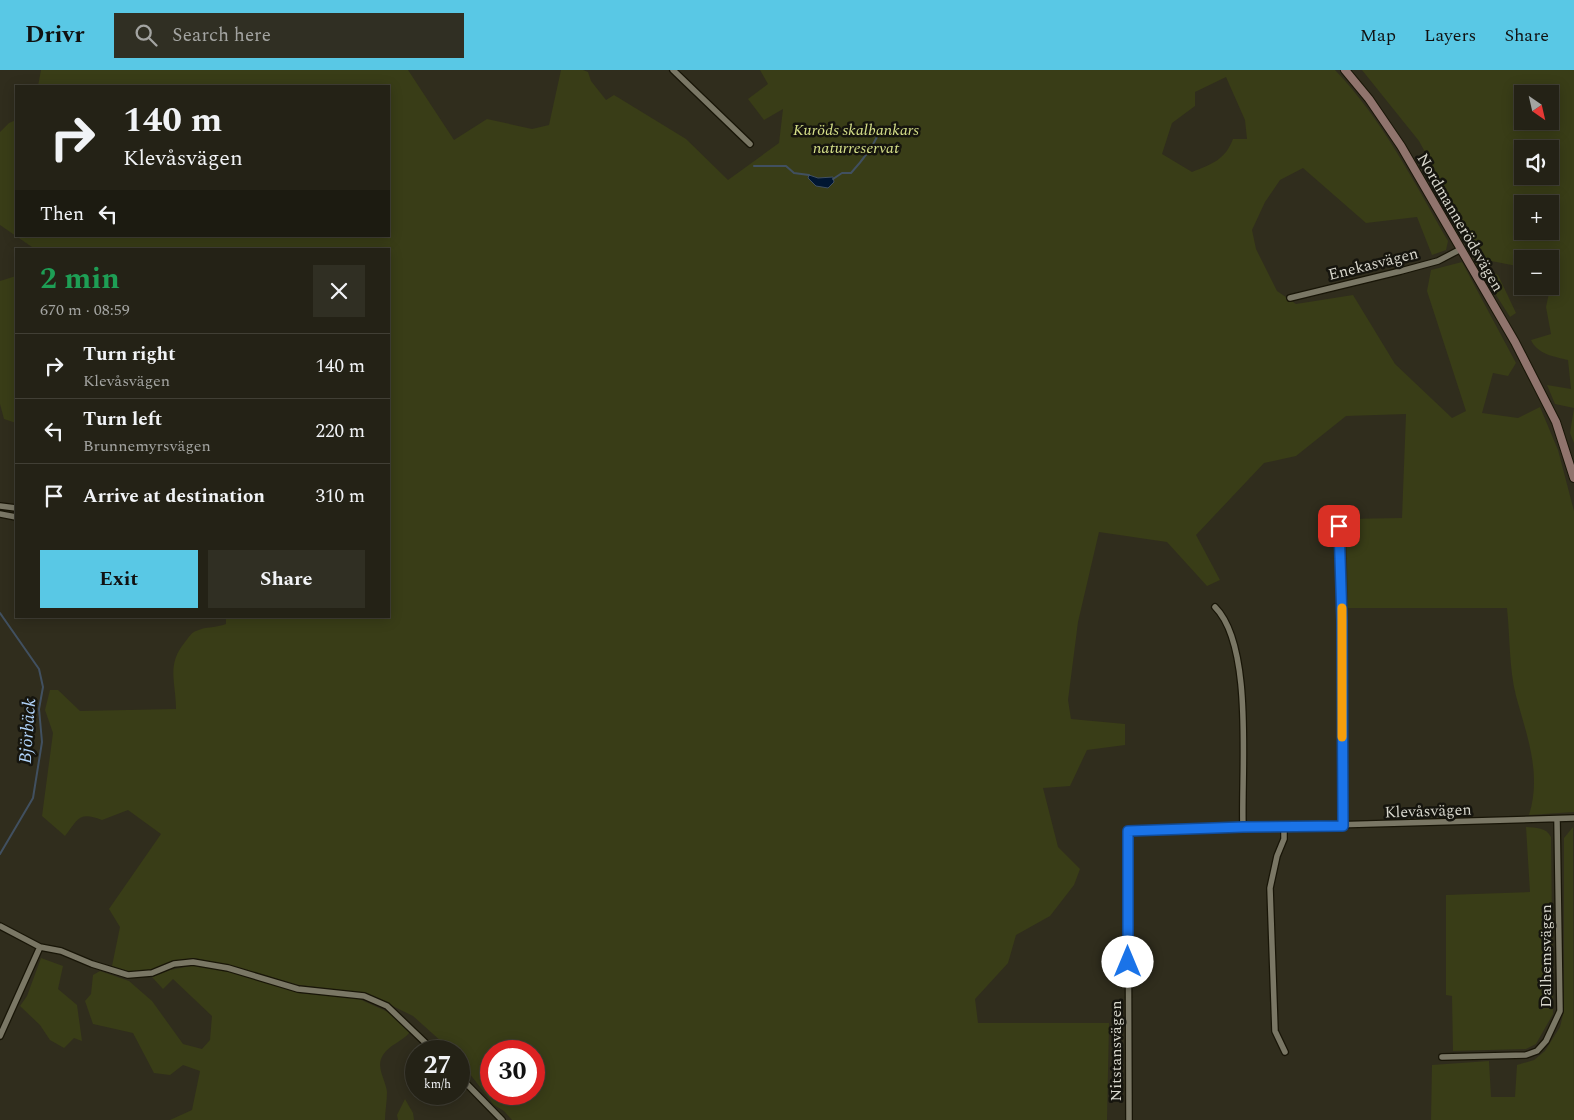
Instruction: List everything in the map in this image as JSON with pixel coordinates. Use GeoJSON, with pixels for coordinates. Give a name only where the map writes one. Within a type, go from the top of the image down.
{"type":"FeatureCollection","features":[{"type":"Feature","properties":{"kind":"main road","name":"Nordmannerödsvägen"},"geometry":{"type":"LineString","coordinates":[[1345,70],[1369,99],[1401,146],[1542,391],[1556,422],[1574,478]]}},
{"type":"Feature","properties":{"kind":"street"},"geometry":{"type":"LineString","coordinates":[[673,70],[750,144]]}},
{"type":"Feature","properties":{"kind":"street","name":"Enekasvägen"},"geometry":{"type":"LineString","coordinates":[[1290,298],[1438,261],[1461,250]]}},
{"type":"Feature","properties":{"kind":"street"},"geometry":{"type":"LineString","coordinates":[[0,506],[15,508]]}},
{"type":"Feature","properties":{"kind":"street"},"geometry":{"type":"LineString","coordinates":[[1338,509],[1342,621],[1343,826]]}},
{"type":"Feature","properties":{"kind":"street"},"geometry":{"type":"LineString","coordinates":[[0,514],[15,517]]}},
{"type":"Feature","properties":{"kind":"street"},"geometry":{"type":"LineString","coordinates":[[1215,607],[1226,620],[1234,640],[1240,672],[1243,827]]}},
{"type":"Feature","properties":{"kind":"street","name":"Klevåsvägen"},"geometry":{"type":"LineString","coordinates":[[1128,831],[1243,827],[1284,828],[1574,818]]}},
{"type":"Feature","properties":{"kind":"street","name":"Dalhemsvägen"},"geometry":{"type":"LineString","coordinates":[[1442,1058],[1526,1055],[1537,1051],[1554,1028],[1560,1011],[1557,819]]}},
{"type":"Feature","properties":{"kind":"street"},"geometry":{"type":"LineString","coordinates":[[1284,828],[1284,839],[1277,856],[1270,888],[1275,1031],[1285,1052]]}},
{"type":"Feature","properties":{"kind":"street","name":"Nitstansvägen"},"geometry":{"type":"LineString","coordinates":[[1128,831],[1129,1120]]}},
{"type":"Feature","properties":{"kind":"street"},"geometry":{"type":"LineString","coordinates":[[0,926],[40,947],[61,951],[92,964],[128,975],[152,973],[174,964],[193,962],[236,970],[298,989],[364,996],[387,1006],[423,1040]]}},
{"type":"Feature","properties":{"kind":"street"},"geometry":{"type":"LineString","coordinates":[[0,1036],[40,947]]}},
{"type":"Feature","properties":{"kind":"street"},"geometry":{"type":"LineString","coordinates":[[470,1087],[502,1120]]}},
{"type":"Feature","properties":{"kind":"green space","name":"Kuröds skalbankars naturreservat"},"geometry":{"type":"Polygon","coordinates":[[[41,70],[408,70],[454,140],[487,119],[532,129],[549,125],[561,70],[583,70],[588,72],[591,81],[606,100],[614,95],[686,139],[728,180],[779,143],[783,109],[764,120],[748,99],[768,84],[760,70],[1335,70],[1368,109],[1410,174],[1448,241],[1446,250],[1432,255],[1417,217],[1366,223],[1303,168],[1280,180],[1265,202],[1252,230],[1256,249],[1277,291],[1296,304],[1353,295],[1395,364],[1452,418],[1466,411],[1427,291],[1431,270],[1462,262],[1516,363],[1508,376],[1493,373],[1482,413],[1518,418],[1540,407],[1558,450],[1574,511],[1574,812],[1529,815],[1533,800],[1534,770],[1514,685],[1507,608],[1348,608],[1346,519],[1402,518],[1406,414],[1346,416],[1296,456],[1264,463],[1196,535],[1220,580],[1207,586],[1167,542],[1099,532],[1078,622],[1068,700],[1071,719],[1125,724],[1125,745],[1087,750],[1070,786],[1043,788],[1058,847],[1080,869],[1074,885],[1050,916],[1016,935],[1008,963],[975,999],[978,1023],[1109,1023],[1107,1120],[512,1120],[504,1111],[494,1105],[545,1105],[545,1040],[480,1040],[480,1087],[470,1074],[470,1040],[440,1040],[413,1016],[366,993],[299,985],[229,965],[194,958],[172,961],[151,970],[135,973],[112,966],[120,927],[109,909],[161,834],[128,810],[102,820],[88,816],[80,818],[65,836],[42,816],[53,733],[45,710],[50,690],[58,690],[80,711],[176,709],[173,674],[179,650],[194,632],[226,624],[226,618],[390,618],[390,248],[32,248],[17,237],[390,237],[390,85],[38,85],[41,70]],[[1226,77],[1195,92],[1195,106],[1172,123],[1162,154],[1192,172],[1212,164],[1222,157],[1233,139],[1247,139],[1245,120],[1226,77]]]}},
{"type":"Feature","properties":{"kind":"green space"},"geometry":{"type":"Polygon","coordinates":[[[1362,70],[1574,70],[1574,408],[1555,404],[1547,385],[1571,389],[1568,360],[1542,352],[1537,349],[1531,340],[1551,334],[1546,307],[1549,295],[1559,295],[1559,250],[1514,250],[1514,265],[1486,260],[1488,271],[1498,275],[1516,313],[1510,317],[1475,262],[1469,234],[1419,141],[1362,70]]]}},
{"type":"Feature","properties":{"kind":"green space"},"geometry":{"type":"Polygon","coordinates":[[[15,120],[15,235],[0,225],[0,132],[9,123],[15,120]]]}},
{"type":"Feature","properties":{"kind":"green space"},"geometry":{"type":"Polygon","coordinates":[[[15,276],[15,423],[4,419],[0,404],[0,281],[15,276]]]}},
{"type":"Feature","properties":{"kind":"green space"},"geometry":{"type":"Polygon","coordinates":[[[1574,408],[1574,443],[1570,433],[1574,408]]]}},
{"type":"Feature","properties":{"kind":"green space"},"geometry":{"type":"Polygon","coordinates":[[[1526,827],[1544,830],[1551,837],[1553,1014],[1536,1044],[1526,1049],[1453,1051],[1452,996],[1446,995],[1446,895],[1530,892],[1526,827]]]}},
{"type":"Feature","properties":{"kind":"green space"},"geometry":{"type":"Polygon","coordinates":[[[1573,827],[1574,1120],[1431,1120],[1432,1065],[1489,1061],[1491,1097],[1515,1097],[1517,1065],[1534,1060],[1545,1051],[1560,1027],[1564,1011],[1564,838],[1573,827]]]}},
{"type":"Feature","properties":{"kind":"green space"},"geometry":{"type":"Polygon","coordinates":[[[41,958],[63,966],[58,989],[77,1005],[82,1041],[74,1038],[64,1048],[50,1040],[40,1025],[20,1006],[27,996],[41,958]]]}},
{"type":"Feature","properties":{"kind":"green space"},"geometry":{"type":"Polygon","coordinates":[[[196,965],[227,971],[299,993],[357,998],[388,1012],[410,1032],[389,1048],[381,1060],[380,1069],[387,1092],[385,1120],[170,1120],[192,1110],[200,1071],[183,1065],[170,1075],[154,1073],[133,1033],[93,1024],[85,1001],[91,994],[93,975],[100,971],[129,981],[152,1001],[183,1044],[202,1049],[210,1040],[212,1016],[173,979],[163,989],[152,977],[170,970],[196,965]]]}},
{"type":"Feature","properties":{"kind":"green space"},"geometry":{"type":"Polygon","coordinates":[[[405,1099],[405,1105],[408,1105],[414,1120],[398,1120],[397,1115],[405,1099]]]}},
{"type":"Feature","properties":{"kind":"water"},"geometry":{"type":"Polygon","coordinates":[[[809,175],[818,178],[833,177],[834,182],[828,188],[816,186],[808,178],[809,175]]]}},
{"type":"Feature","properties":{"kind":"waterway"},"geometry":{"type":"LineString","coordinates":[[833,179],[842,173],[851,173],[866,155],[878,135]]}},
{"type":"Feature","properties":{"kind":"waterway"},"geometry":{"type":"LineString","coordinates":[[754,166],[786,166],[794,173],[809,175]]}},
{"type":"Feature","properties":{"kind":"waterway","name":"Björbäck"},"geometry":{"type":"LineString","coordinates":[[0,613],[39,669],[43,687],[39,709],[42,742],[33,798],[0,854]]}},
{"type":"Feature","properties":{"kind":"slow traffic"},"geometry":{"type":"LineString","coordinates":[[1342,608],[1342,737]]}},
{"type":"Feature","properties":{"kind":"route"},"geometry":{"type":"LineString","coordinates":[[1128,962],[1128,831],[1343,826],[1342,621],[1339,526]]}}]}
